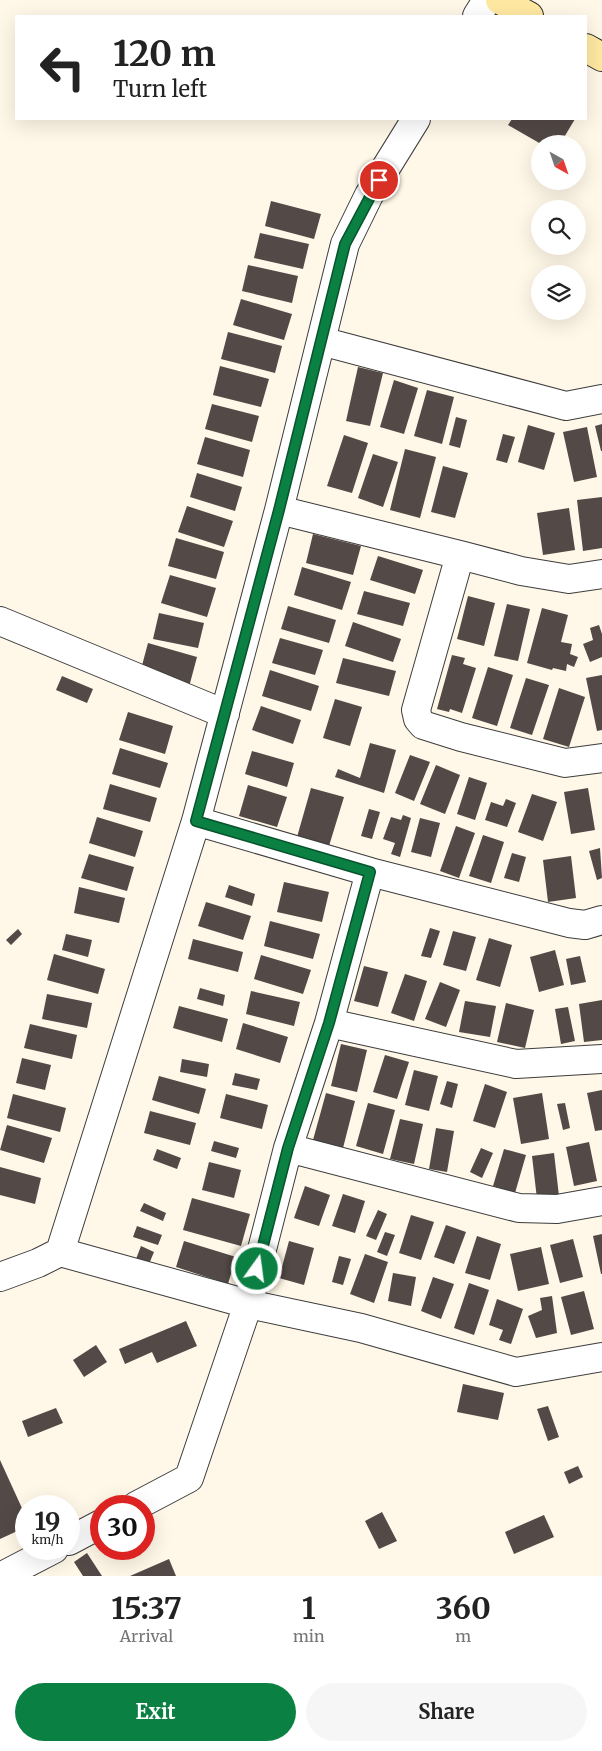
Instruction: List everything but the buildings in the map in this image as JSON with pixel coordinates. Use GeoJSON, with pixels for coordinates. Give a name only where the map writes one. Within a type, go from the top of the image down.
{"type":"FeatureCollection","features":[{"type":"Feature","properties":{"kind":"street"},"geometry":{"type":"LineString","coordinates":[[478,15],[487,0]]}},
{"type":"Feature","properties":{"kind":"street"},"geometry":{"type":"LineString","coordinates":[[500,0],[527,15]]}},
{"type":"Feature","properties":{"kind":"street"},"geometry":{"type":"LineString","coordinates":[[587,49],[602,57]]}},
{"type":"Feature","properties":{"kind":"street"},"geometry":{"type":"LineString","coordinates":[[60,1252],[196,821],[279,510],[345,244],[370,195],[415,120]]}},
{"type":"Feature","properties":{"kind":"street"},"geometry":{"type":"LineString","coordinates":[[321,341],[566,406],[602,399]]}},
{"type":"Feature","properties":{"kind":"street"},"geometry":{"type":"LineString","coordinates":[[279,510],[521,571],[569,579],[602,574]]}},
{"type":"Feature","properties":{"kind":"street"},"geometry":{"type":"LineString","coordinates":[[460,555],[416,710],[418,719],[423,725],[452,734],[565,763],[602,758]]}},
{"type":"Feature","properties":{"kind":"street"},"geometry":{"type":"LineString","coordinates":[[0,621],[225,714]]}},
{"type":"Feature","properties":{"kind":"street"},"geometry":{"type":"LineString","coordinates":[[196,821],[370,872],[569,922],[585,925],[602,920]]}},
{"type":"Feature","properties":{"kind":"street"},"geometry":{"type":"LineString","coordinates":[[155,1496],[189,1478],[248,1304],[288,1148],[329,1023],[370,872]]}},
{"type":"Feature","properties":{"kind":"street"},"geometry":{"type":"LineString","coordinates":[[329,1023],[516,1064],[545,1064],[602,1059]]}},
{"type":"Feature","properties":{"kind":"street"},"geometry":{"type":"LineString","coordinates":[[288,1148],[519,1208],[557,1209],[602,1201]]}},
{"type":"Feature","properties":{"kind":"street"},"geometry":{"type":"LineString","coordinates":[[0,1276],[38,1263],[60,1252],[248,1304],[362,1328],[516,1372],[602,1357]]}},
{"type":"Feature","properties":{"kind":"street"},"geometry":{"type":"LineString","coordinates":[[2,1576],[33,1560]]}},
{"type":"Feature","properties":{"kind":"route"},"geometry":{"type":"LineString","coordinates":[[257,1269],[288,1148],[329,1023],[370,872],[196,821],[279,510],[345,244],[379,180]]}}]}
